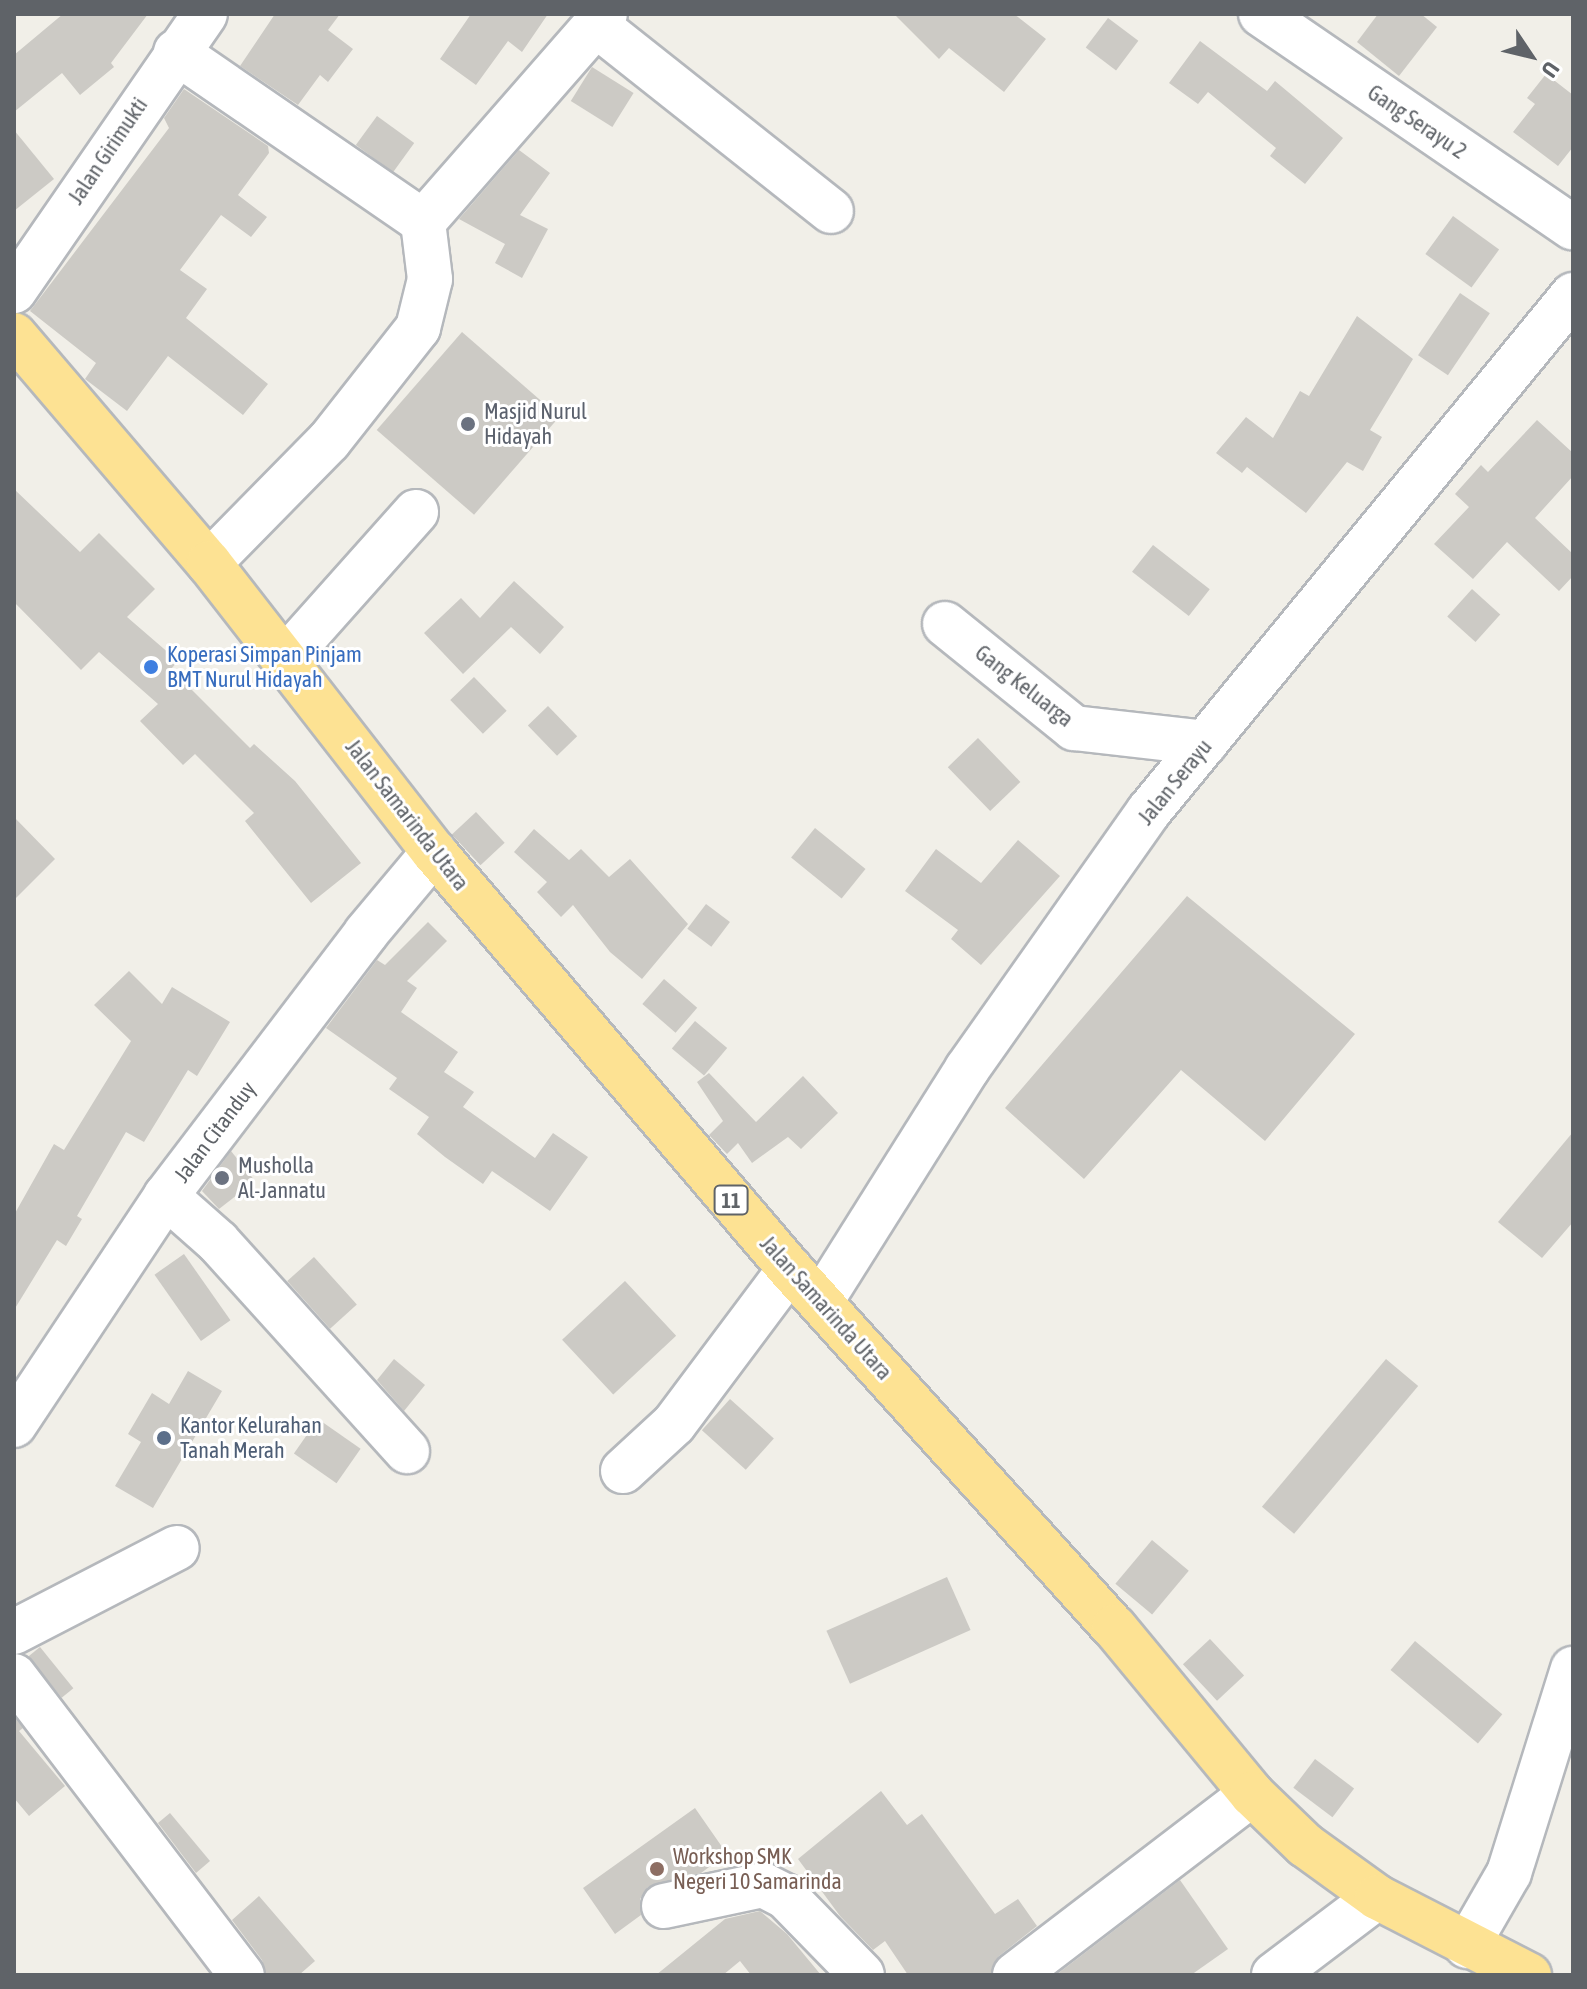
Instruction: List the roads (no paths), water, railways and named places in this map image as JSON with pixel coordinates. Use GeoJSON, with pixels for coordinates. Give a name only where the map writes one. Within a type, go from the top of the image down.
{"type":"FeatureCollection","features":[{"type":"Feature","properties":{"kind":"highway","name":"Jalan Samarinda Utara"},"geometry":{"type":"LineString","coordinates":[[14,335],[209,563],[434,852],[790,1269],[1114,1627],[1252,1794],[1305,1845],[1377,1897],[1467,1946],[1529,1975]]}},
{"type":"Feature","properties":{"kind":"street","name":"Gang Serayu 2"},"geometry":{"type":"LineString","coordinates":[[1261,14],[1573,228]]}},
{"type":"Feature","properties":{"kind":"street"},"geometry":{"type":"LineString","coordinates":[[423,222],[600,19],[831,211]]}},
{"type":"Feature","properties":{"kind":"street"},"geometry":{"type":"LineString","coordinates":[[188,27],[423,222],[430,279],[418,328],[329,441],[209,563]]}},
{"type":"Feature","properties":{"kind":"street","name":"Jalan Girimukti"},"geometry":{"type":"LineString","coordinates":[[14,291],[188,27]]}},
{"type":"Feature","properties":{"kind":"street","name":"Jalan Serayu"},"geometry":{"type":"LineString","coordinates":[[821,1301],[967,1069],[1149,811],[1573,295]]}},
{"type":"Feature","properties":{"kind":"street"},"geometry":{"type":"LineString","coordinates":[[285,659],[416,512]]}},
{"type":"Feature","properties":{"kind":"street","name":"Gang Keluarga"},"geometry":{"type":"LineString","coordinates":[[945,624],[1074,728],[1205,743]]}},
{"type":"Feature","properties":{"kind":"street","name":"Jalan Citanduy"},"geometry":{"type":"LineString","coordinates":[[14,1425],[166,1196],[366,933],[434,852]]}},
{"type":"Feature","properties":{"kind":"street"},"geometry":{"type":"LineString","coordinates":[[166,1196],[218,1242],[407,1451]]}},
{"type":"Feature","properties":{"kind":"street"},"geometry":{"type":"LineString","coordinates":[[623,1471],[674,1424],[790,1269]]}},
{"type":"Feature","properties":{"kind":"street"},"geometry":{"type":"LineString","coordinates":[[14,1632],[177,1548]]}},
{"type":"Feature","properties":{"kind":"street"},"geometry":{"type":"LineString","coordinates":[[1467,1946],[1509,1873],[1573,1669]]}},
{"type":"Feature","properties":{"kind":"street"},"geometry":{"type":"LineString","coordinates":[[14,1676],[242,1975]]}},
{"type":"Feature","properties":{"kind":"street"},"geometry":{"type":"LineString","coordinates":[[1015,1975],[1252,1794]]}},
{"type":"Feature","properties":{"kind":"street"},"geometry":{"type":"LineString","coordinates":[[664,1906],[763,1885],[785,1896],[862,1975]]}},
{"type":"Feature","properties":{"kind":"street"},"geometry":{"type":"LineString","coordinates":[[1274,1975],[1377,1897]]}},
{"type":"Feature","properties":{"kind":"place","name":"Masjid Nurul Hidayah"},"geometry":{"type":"Point","coordinates":[468,424]}},
{"type":"Feature","properties":{"kind":"place","name":"Koperasi Simpan Pinjam BMT Nurul Hidayah"},"geometry":{"type":"Point","coordinates":[151,667]}},
{"type":"Feature","properties":{"kind":"place","name":"Musholla Al-Jannatu"},"geometry":{"type":"Point","coordinates":[222,1178]}},
{"type":"Feature","properties":{"kind":"place","name":"Kantor Kelurahan Tanah Merah"},"geometry":{"type":"Point","coordinates":[164,1438]}},
{"type":"Feature","properties":{"kind":"place","name":"Workshop SMK Negeri 10 Samarinda"},"geometry":{"type":"Point","coordinates":[657,1869]}}]}
